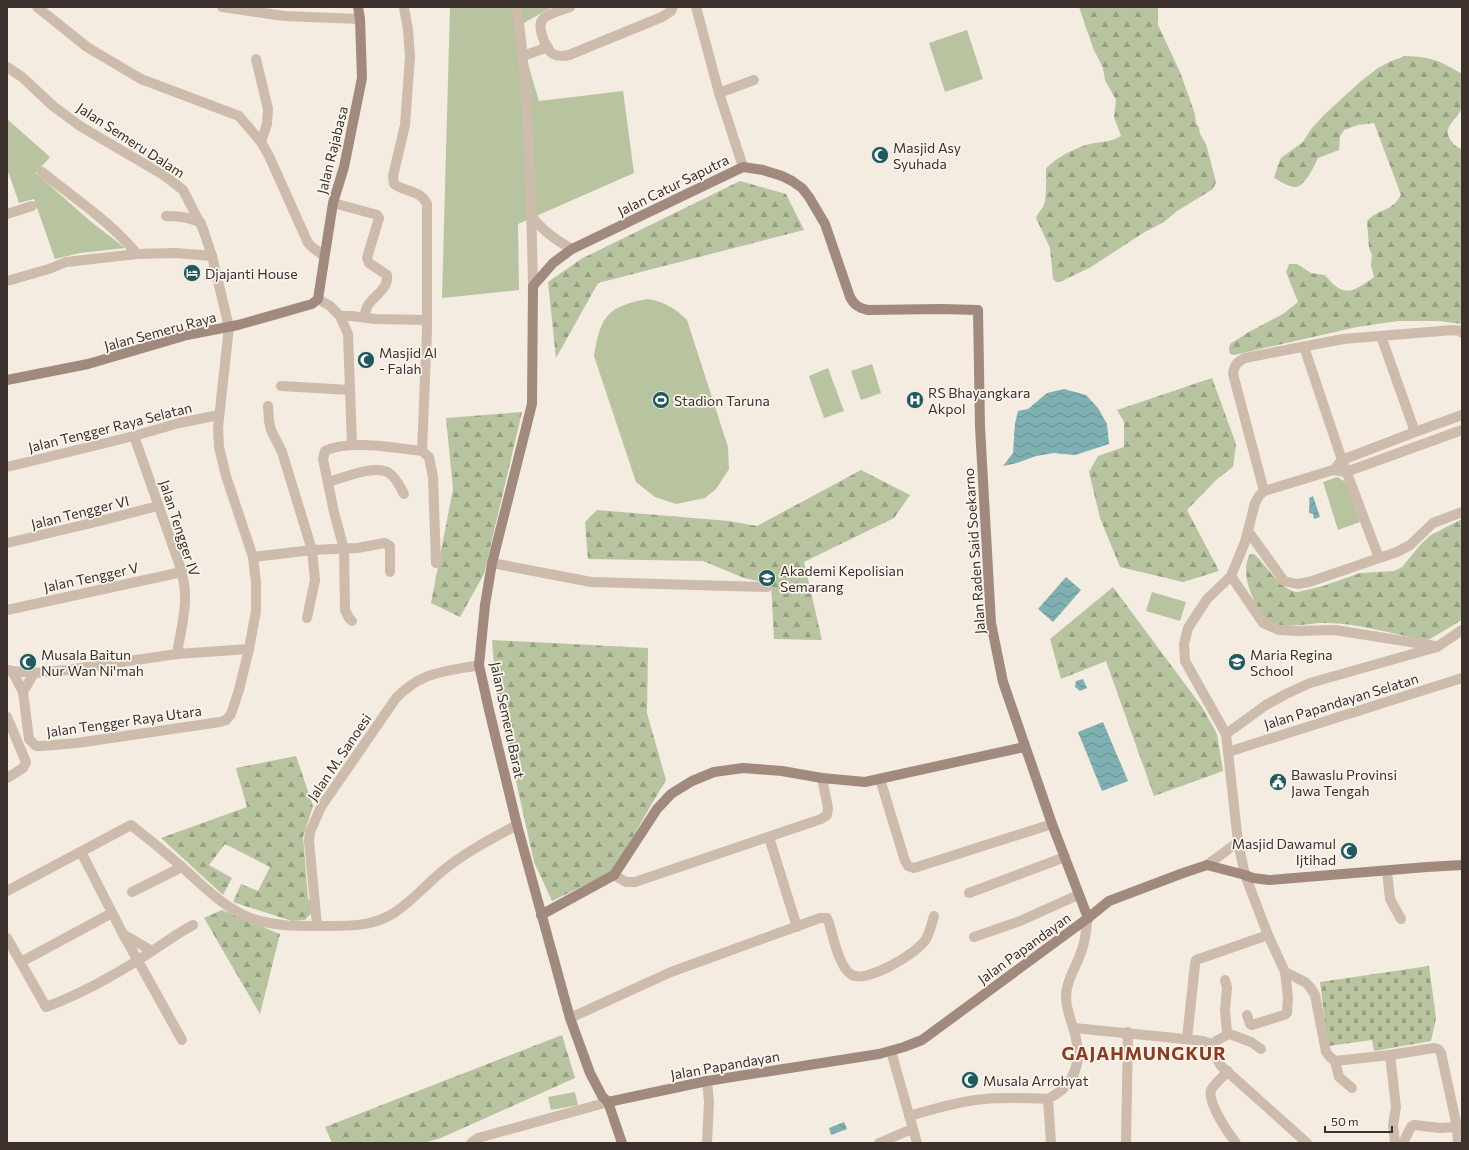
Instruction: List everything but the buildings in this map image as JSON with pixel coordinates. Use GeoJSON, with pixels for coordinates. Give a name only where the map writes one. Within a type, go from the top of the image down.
{"type":"FeatureCollection","features":[{"type":"Feature","properties":{"kind":"street"},"geometry":{"type":"LineString","coordinates":[[37,7],[87,47],[141,79],[239,116],[261,142],[269,156],[308,243],[324,256]]}},
{"type":"Feature","properties":{"kind":"street"},"geometry":{"type":"LineString","coordinates":[[222,7],[284,16],[348,20],[360,19]]}},
{"type":"Feature","properties":{"kind":"street","name":"Jalan Rajabasa"},"geometry":{"type":"LineString","coordinates":[[318,299],[333,203],[344,167],[362,78],[360,19],[358,7]]}},
{"type":"Feature","properties":{"kind":"street"},"geometry":{"type":"LineString","coordinates":[[404,7],[408,30],[410,57],[405,125],[393,176],[394,184],[400,188],[417,193],[425,199],[427,204],[426,374],[422,451]]}},
{"type":"Feature","properties":{"kind":"street"},"geometry":{"type":"LineString","coordinates":[[517,7],[524,56],[533,286]]}},
{"type":"Feature","properties":{"kind":"street"},"geometry":{"type":"LineString","coordinates":[[570,7],[544,18],[540,22],[540,28],[548,47],[554,55],[568,55],[662,17],[671,11],[673,7]]}},
{"type":"Feature","properties":{"kind":"street"},"geometry":{"type":"LineString","coordinates":[[696,7],[719,93],[743,167]]}},
{"type":"Feature","properties":{"kind":"street"},"geometry":{"type":"LineString","coordinates":[[524,56],[548,47]]}},
{"type":"Feature","properties":{"kind":"street"},"geometry":{"type":"LineString","coordinates":[[256,59],[268,109],[267,124],[261,142]]}},
{"type":"Feature","properties":{"kind":"street","name":"Jalan Semeru Dalam"},"geometry":{"type":"LineString","coordinates":[[7,67],[22,77],[53,106],[80,126],[165,176],[183,190],[201,223],[212,256],[229,327],[219,415],[219,447],[226,476],[253,558]]}},
{"type":"Feature","properties":{"kind":"street"},"geometry":{"type":"LineString","coordinates":[[719,93],[754,80]]}},
{"type":"Feature","properties":{"kind":"street","name":"Jalan Catur Saputra"},"geometry":{"type":"LineString","coordinates":[[533,286],[553,263],[572,249],[743,167],[763,170],[782,176],[802,188],[825,224],[850,297],[857,306],[868,310],[978,310]]}},
{"type":"Feature","properties":{"kind":"street"},"geometry":{"type":"LineString","coordinates":[[42,172],[100,218],[128,243],[137,254]]}},
{"type":"Feature","properties":{"kind":"street"},"geometry":{"type":"LineString","coordinates":[[333,203],[374,214],[379,218],[367,258],[369,262],[387,275],[387,280],[385,286],[368,306],[364,317]]}},
{"type":"Feature","properties":{"kind":"street"},"geometry":{"type":"LineString","coordinates":[[7,214],[32,206]]}},
{"type":"Feature","properties":{"kind":"street"},"geometry":{"type":"LineString","coordinates":[[166,216],[192,218],[201,223]]}},
{"type":"Feature","properties":{"kind":"street"},"geometry":{"type":"LineString","coordinates":[[531,216],[546,232],[556,240],[572,249]]}},
{"type":"Feature","properties":{"kind":"street"},"geometry":{"type":"LineString","coordinates":[[7,281],[49,269],[66,262],[137,254],[176,253],[212,256]]}},
{"type":"Feature","properties":{"kind":"street","name":"Jalan Semeru Barat"},"geometry":{"type":"LineString","coordinates":[[533,286],[532,404],[492,563],[485,604],[480,665],[489,710],[517,825],[570,1018],[590,1073],[602,1096],[608,1102]]}},
{"type":"Feature","properties":{"kind":"street"},"geometry":{"type":"LineString","coordinates":[[318,299],[330,306],[340,316],[348,334],[352,445]]}},
{"type":"Feature","properties":{"kind":"street","name":"Jalan Semeru Raya"},"geometry":{"type":"LineString","coordinates":[[7,380],[88,364],[187,335],[229,327],[312,304],[318,299]]}},
{"type":"Feature","properties":{"kind":"street","name":"Jalan Raden Said Soekarno"},"geometry":{"type":"LineString","coordinates":[[978,310],[980,427],[991,623],[1000,674],[1024,747],[1078,895],[1088,918]]}},
{"type":"Feature","properties":{"kind":"street"},"geometry":{"type":"LineString","coordinates":[[340,316],[375,319],[427,320]]}},
{"type":"Feature","properties":{"kind":"street"},"geometry":{"type":"LineString","coordinates":[[1264,491],[1233,374],[1234,366],[1239,361],[1245,358],[1344,339],[1453,330],[1462,332]]}},
{"type":"Feature","properties":{"kind":"street"},"geometry":{"type":"LineString","coordinates":[[1381,336],[1415,432],[1423,435],[1424,441],[1420,446]]}},
{"type":"Feature","properties":{"kind":"street"},"geometry":{"type":"LineString","coordinates":[[1304,347],[1346,472],[1379,558]]}},
{"type":"Feature","properties":{"kind":"street"},"geometry":{"type":"LineString","coordinates":[[281,386],[350,390]]}},
{"type":"Feature","properties":{"kind":"street"},"geometry":{"type":"LineString","coordinates":[[268,406],[271,430],[282,452],[312,550],[315,580],[307,618]]}},
{"type":"Feature","properties":{"kind":"street","name":"Jalan Tengger Raya Selatan"},"geometry":{"type":"LineString","coordinates":[[7,467],[134,436],[179,423],[219,415]]}},
{"type":"Feature","properties":{"kind":"street"},"geometry":{"type":"LineString","coordinates":[[1333,470],[1342,460],[1462,415]]}},
{"type":"Feature","properties":{"kind":"street"},"geometry":{"type":"LineString","coordinates":[[1247,1015],[1250,1024],[1252,1025],[1287,1013],[1288,997],[1285,972],[1268,935],[1245,875],[1238,842],[1226,734],[1185,661],[1184,644],[1188,628],[1207,599],[1231,576],[1245,542],[1255,503],[1264,491],[1333,470],[1346,472],[1462,430]]}},
{"type":"Feature","properties":{"kind":"street","name":"Jalan Tengger IV"},"geometry":{"type":"LineString","coordinates":[[134,436],[182,572],[185,593],[184,620],[177,654]]}},
{"type":"Feature","properties":{"kind":"street"},"geometry":{"type":"LineString","coordinates":[[352,621],[346,610],[344,549],[334,512],[323,459],[326,452],[331,448],[352,445],[422,451],[429,457],[433,477],[436,563]]}},
{"type":"Feature","properties":{"kind":"street"},"geometry":{"type":"LineString","coordinates":[[328,482],[369,471],[382,470],[390,473],[404,494]]}},
{"type":"Feature","properties":{"kind":"street","name":"Jalan Tengger VI"},"geometry":{"type":"LineString","coordinates":[[7,543],[100,522],[158,506]]}},
{"type":"Feature","properties":{"kind":"street"},"geometry":{"type":"LineString","coordinates":[[1248,531],[1284,581],[1298,584],[1309,582],[1397,552],[1410,545],[1433,523],[1462,512]]}},
{"type":"Feature","properties":{"kind":"street"},"geometry":{"type":"LineString","coordinates":[[253,558],[312,550],[344,549],[385,543],[390,546],[390,572]]}},
{"type":"Feature","properties":{"kind":"street","name":"Jalan Tengger Raya Utara"},"geometry":{"type":"LineString","coordinates":[[10,670],[23,692],[29,739],[33,744],[38,746],[77,743],[220,722],[229,717],[233,711],[249,649],[256,611],[256,583],[253,558]]}},
{"type":"Feature","properties":{"kind":"street"},"geometry":{"type":"LineString","coordinates":[[492,563],[590,582],[767,587]]}},
{"type":"Feature","properties":{"kind":"street","name":"Jalan Tengger V"},"geometry":{"type":"LineString","coordinates":[[7,610],[182,572]]}},
{"type":"Feature","properties":{"kind":"street"},"geometry":{"type":"LineString","coordinates":[[1231,576],[1263,623],[1279,630],[1335,630],[1437,647]]}},
{"type":"Feature","properties":{"kind":"street"},"geometry":{"type":"LineString","coordinates":[[1226,734],[1266,705],[1310,683],[1437,647],[1462,630]]}},
{"type":"Feature","properties":{"kind":"street"},"geometry":{"type":"LineString","coordinates":[[10,670],[34,673],[177,654],[249,649]]}},
{"type":"Feature","properties":{"kind":"street","name":"Jalan M. Sanoesi"},"geometry":{"type":"LineString","coordinates":[[317,926],[309,841],[310,832],[321,807],[396,698],[404,690],[413,682],[430,674],[480,665]]}},
{"type":"Feature","properties":{"kind":"street"},"geometry":{"type":"LineString","coordinates":[[23,692],[34,673]]}},
{"type":"Feature","properties":{"kind":"street","name":"Jalan Papandayan Selatan"},"geometry":{"type":"LineString","coordinates":[[1228,752],[1462,678]]}},
{"type":"Feature","properties":{"kind":"street"},"geometry":{"type":"LineString","coordinates":[[7,717],[26,762],[23,768],[7,778]]}},
{"type":"Feature","properties":{"kind":"street"},"geometry":{"type":"LineString","coordinates":[[541,915],[614,875],[657,810],[671,794],[692,781],[714,772],[743,768],[782,771],[822,778],[865,782],[1024,747]]}},
{"type":"Feature","properties":{"kind":"street"},"geometry":{"type":"LineString","coordinates":[[614,875],[626,882],[635,882],[821,819],[827,815],[828,808],[822,778]]}},
{"type":"Feature","properties":{"kind":"street"},"geometry":{"type":"LineString","coordinates":[[880,779],[905,860],[908,866],[914,868],[1052,824]]}},
{"type":"Feature","properties":{"kind":"street"},"geometry":{"type":"LineString","coordinates":[[7,891],[132,825],[217,899],[250,917],[275,924],[359,926],[394,913],[441,872],[475,847],[517,825]]}},
{"type":"Feature","properties":{"kind":"street"},"geometry":{"type":"LineString","coordinates":[[769,837],[797,927]]}},
{"type":"Feature","properties":{"kind":"street"},"geometry":{"type":"LineString","coordinates":[[1207,865],[1238,842]]}},
{"type":"Feature","properties":{"kind":"street"},"geometry":{"type":"LineString","coordinates":[[81,852],[123,934],[182,1040]]}},
{"type":"Feature","properties":{"kind":"street"},"geometry":{"type":"LineString","coordinates":[[969,893],[1065,858]]}},
{"type":"Feature","properties":{"kind":"street"},"geometry":{"type":"LineString","coordinates":[[1207,865],[1253,878],[1269,880],[1462,865]]}},
{"type":"Feature","properties":{"kind":"street","name":"Jalan Papandayan"},"geometry":{"type":"LineString","coordinates":[[471,1143],[478,1138],[608,1102],[707,1081],[891,1051],[922,1040],[1109,901],[1207,865]]}},
{"type":"Feature","properties":{"kind":"street"},"geometry":{"type":"LineString","coordinates":[[132,892],[182,867]]}},
{"type":"Feature","properties":{"kind":"street"},"geometry":{"type":"LineString","coordinates":[[1387,871],[1390,899],[1401,918]]}},
{"type":"Feature","properties":{"kind":"street"},"geometry":{"type":"LineString","coordinates":[[974,937],[1020,921],[1078,895]]}},
{"type":"Feature","properties":{"kind":"street"},"geometry":{"type":"LineString","coordinates":[[21,962],[112,913]]}},
{"type":"Feature","properties":{"kind":"street"},"geometry":{"type":"LineString","coordinates":[[570,1018],[671,972],[820,918],[827,918],[842,964],[852,975],[858,977],[878,972],[910,955],[926,940],[934,916]]}},
{"type":"Feature","properties":{"kind":"street"},"geometry":{"type":"LineString","coordinates":[[909,1116],[984,1098],[1048,1099],[1060,1093],[1071,1081],[1076,1068],[1078,1043],[1069,1014],[1066,998],[1068,985],[1083,946],[1088,918]]}},
{"type":"Feature","properties":{"kind":"street"},"geometry":{"type":"LineString","coordinates":[[7,938],[46,1007],[64,1000],[114,974],[152,951],[176,934],[193,925]]}},
{"type":"Feature","properties":{"kind":"street"},"geometry":{"type":"LineString","coordinates":[[123,934],[152,951]]}},
{"type":"Feature","properties":{"kind":"street"},"geometry":{"type":"LineString","coordinates":[[1187,1039],[1196,960],[1268,935]]}},
{"type":"Feature","properties":{"kind":"street"},"geometry":{"type":"LineString","coordinates":[[1285,972],[1305,982],[1315,995],[1326,1052],[1335,1061],[1340,1077],[1352,1088]]}},
{"type":"Feature","properties":{"kind":"street"},"geometry":{"type":"LineString","coordinates":[[1211,1044],[1225,1036],[1227,1033],[1225,1010],[1227,988],[1225,980]]}},
{"type":"Feature","properties":{"kind":"street"},"geometry":{"type":"LineString","coordinates":[[1074,1028],[1128,1032],[1203,1041],[1211,1044]]}},
{"type":"Feature","properties":{"kind":"street"},"geometry":{"type":"LineString","coordinates":[[1126,1143],[1128,1032]]}},
{"type":"Feature","properties":{"kind":"street"},"geometry":{"type":"LineString","coordinates":[[1227,1033],[1251,1042],[1261,1049]]}},
{"type":"Feature","properties":{"kind":"street"},"geometry":{"type":"LineString","coordinates":[[1211,1044],[1211,1049],[1221,1066],[1307,1143]]}},
{"type":"Feature","properties":{"kind":"street"},"geometry":{"type":"LineString","coordinates":[[1335,1061],[1390,1055],[1434,1048],[1438,1049],[1441,1053],[1457,1127],[1458,1143]]}},
{"type":"Feature","properties":{"kind":"street"},"geometry":{"type":"LineString","coordinates":[[891,1051],[917,1143]]}},
{"type":"Feature","properties":{"kind":"street"},"geometry":{"type":"LineString","coordinates":[[1390,1055],[1396,1107],[1393,1125],[1395,1143]]}},
{"type":"Feature","properties":{"kind":"street"},"geometry":{"type":"LineString","coordinates":[[1228,1071],[1212,1088],[1210,1095],[1212,1103],[1228,1133],[1236,1143]]}},
{"type":"Feature","properties":{"kind":"street"},"geometry":{"type":"LineString","coordinates":[[707,1081],[709,1102],[707,1142]]}},
{"type":"Feature","properties":{"kind":"street"},"geometry":{"type":"LineString","coordinates":[[1048,1099],[1051,1143]]}},
{"type":"Feature","properties":{"kind":"street"},"geometry":{"type":"LineString","coordinates":[[608,1102],[622,1143]]}},
{"type":"Feature","properties":{"kind":"street"},"geometry":{"type":"LineString","coordinates":[[1403,1143],[1411,1127],[1414,1125],[1440,1128],[1457,1127]]}},
{"type":"Feature","properties":{"kind":"street"},"geometry":{"type":"LineString","coordinates":[[878,1143],[912,1129]]}},
{"type":"Feature","properties":{"kind":"green space"},"geometry":{"type":"Polygon","coordinates":[[[450,7],[552,7],[517,27],[539,101],[623,91],[634,173],[518,224],[519,290],[442,298],[450,7]]]}},
{"type":"Feature","properties":{"kind":"green space"},"geometry":{"type":"Polygon","coordinates":[[[1079,7],[1158,7],[1158,25],[1180,72],[1195,114],[1196,123],[1206,144],[1216,182],[1213,189],[1177,211],[1164,222],[1143,233],[1091,267],[1060,282],[1056,282],[1053,279],[1050,248],[1036,218],[1044,204],[1046,169],[1060,157],[1079,147],[1109,141],[1121,136],[1114,117],[1116,100],[1105,80],[1103,68],[1093,48],[1079,7]]]}},
{"type":"Feature","properties":{"kind":"green space"},"geometry":{"type":"Polygon","coordinates":[[[967,30],[983,79],[945,92],[929,43],[967,30]]]}},
{"type":"Feature","properties":{"kind":"green space"},"geometry":{"type":"Polygon","coordinates":[[[1405,56],[1422,57],[1435,60],[1462,74],[1462,106],[1458,115],[1451,123],[1448,132],[1453,143],[1462,149],[1462,324],[1438,321],[1398,321],[1357,327],[1234,355],[1230,354],[1230,344],[1283,314],[1298,302],[1286,272],[1289,264],[1297,264],[1311,273],[1325,275],[1338,288],[1349,291],[1374,277],[1371,265],[1372,255],[1369,248],[1367,221],[1371,217],[1393,205],[1401,195],[1374,123],[1358,125],[1344,130],[1340,136],[1339,150],[1318,158],[1309,176],[1299,186],[1290,186],[1274,178],[1281,158],[1303,142],[1311,129],[1324,115],[1361,81],[1378,68],[1405,56]]]}},
{"type":"Feature","properties":{"kind":"green space"},"geometry":{"type":"Polygon","coordinates":[[[7,119],[50,157],[36,173],[90,221],[125,248],[80,253],[55,259],[34,199],[19,203],[7,172],[7,119]]]}},
{"type":"Feature","properties":{"kind":"green space"},"geometry":{"type":"Polygon","coordinates":[[[740,181],[786,194],[804,230],[598,283],[556,358],[548,282],[581,259],[740,181]]]}},
{"type":"Feature","properties":{"kind":"green space","name":"Stadion Taruna"},"geometry":{"type":"Polygon","coordinates":[[[648,299],[669,306],[687,320],[728,447],[729,469],[716,489],[705,498],[676,504],[655,497],[636,482],[594,356],[599,332],[608,316],[614,310],[623,305],[648,299]]]}},
{"type":"Feature","properties":{"kind":"green space"},"geometry":{"type":"Polygon","coordinates":[[[872,364],[881,393],[861,400],[851,371],[872,364]]]}},
{"type":"Feature","properties":{"kind":"green space"},"geometry":{"type":"Polygon","coordinates":[[[828,368],[844,411],[824,418],[809,376],[828,368]]]}},
{"type":"Feature","properties":{"kind":"green space"},"geometry":{"type":"Polygon","coordinates":[[[1212,378],[1236,444],[1233,467],[1216,480],[1187,510],[1219,571],[1183,582],[1120,567],[1100,518],[1089,472],[1098,456],[1124,447],[1124,422],[1117,410],[1212,378]]]}},
{"type":"Feature","properties":{"kind":"green space"},"geometry":{"type":"Polygon","coordinates":[[[522,412],[484,574],[460,617],[431,603],[453,489],[446,418],[522,412]]]}},
{"type":"Feature","properties":{"kind":"green space"},"geometry":{"type":"Polygon","coordinates":[[[861,470],[910,495],[894,518],[804,562],[822,640],[774,639],[771,584],[744,578],[703,561],[588,559],[585,522],[597,510],[729,521],[757,526],[861,470]]]}},
{"type":"Feature","properties":{"kind":"green space"},"geometry":{"type":"Polygon","coordinates":[[[1337,477],[1346,482],[1360,522],[1338,530],[1323,482],[1337,477]]]}},
{"type":"Feature","properties":{"kind":"green space"},"geometry":{"type":"Polygon","coordinates":[[[1462,519],[1462,620],[1428,640],[1336,623],[1293,626],[1277,625],[1265,620],[1250,591],[1246,576],[1246,568],[1250,554],[1254,554],[1285,587],[1291,591],[1298,592],[1323,586],[1360,573],[1394,571],[1402,567],[1421,544],[1431,535],[1462,519]]]}},
{"type":"Feature","properties":{"kind":"green space"},"geometry":{"type":"Polygon","coordinates":[[[1113,587],[1202,707],[1217,734],[1223,771],[1154,796],[1106,661],[1061,679],[1050,639],[1113,587]]]}},
{"type":"Feature","properties":{"kind":"green space"},"geometry":{"type":"Polygon","coordinates":[[[1152,592],[1186,602],[1180,621],[1146,611],[1152,592]]]}},
{"type":"Feature","properties":{"kind":"green space"},"geometry":{"type":"Polygon","coordinates":[[[492,640],[648,648],[647,713],[666,780],[612,872],[552,901],[534,862],[496,691],[492,640]]]}},
{"type":"Feature","properties":{"kind":"green space"},"geometry":{"type":"Polygon","coordinates":[[[296,756],[313,806],[303,837],[308,898],[314,910],[305,920],[292,921],[233,902],[241,884],[258,891],[270,867],[225,844],[209,865],[232,878],[223,895],[161,838],[247,807],[236,768],[296,756]]]}},
{"type":"Feature","properties":{"kind":"green space"},"geometry":{"type":"Polygon","coordinates":[[[222,910],[280,934],[260,1014],[204,918],[222,910]]]}},
{"type":"Feature","properties":{"kind":"green space"},"geometry":{"type":"Polygon","coordinates":[[[1429,966],[1436,1018],[1431,1041],[1374,1051],[1372,1040],[1328,1046],[1320,982],[1429,966]]]}},
{"type":"Feature","properties":{"kind":"green space"},"geometry":{"type":"Polygon","coordinates":[[[562,1035],[575,1078],[441,1138],[423,1143],[332,1143],[325,1127],[562,1035]]]}},
{"type":"Feature","properties":{"kind":"green space"},"geometry":{"type":"Polygon","coordinates":[[[575,1092],[578,1105],[551,1110],[548,1097],[575,1092]]]}},
{"type":"Feature","properties":{"kind":"water"},"geometry":{"type":"Polygon","coordinates":[[[1064,389],[1086,395],[1098,408],[1107,424],[1109,444],[1075,455],[1054,453],[1036,456],[1003,466],[1013,453],[1015,423],[1018,411],[1028,409],[1047,393],[1064,389]]]}},
{"type":"Feature","properties":{"kind":"water"},"geometry":{"type":"Polygon","coordinates":[[[1313,496],[1320,517],[1314,519],[1313,514],[1309,513],[1309,498],[1313,496]]]}},
{"type":"Feature","properties":{"kind":"water"},"geometry":{"type":"Polygon","coordinates":[[[1066,577],[1081,590],[1053,622],[1038,609],[1066,577]]]}},
{"type":"Feature","properties":{"kind":"water"},"geometry":{"type":"Polygon","coordinates":[[[1083,679],[1087,688],[1080,691],[1075,687],[1076,681],[1083,679]]]}},
{"type":"Feature","properties":{"kind":"water"},"geometry":{"type":"Polygon","coordinates":[[[1103,722],[1128,781],[1102,791],[1078,732],[1103,722]]]}},
{"type":"Feature","properties":{"kind":"water"},"geometry":{"type":"Polygon","coordinates":[[[844,1122],[847,1129],[831,1135],[829,1128],[844,1122]]]}},
{"type":"Feature","properties":{"kind":"place","name":"Masjid Asy Syuhada"},"geometry":{"type":"Point","coordinates":[880,155]}},
{"type":"Feature","properties":{"kind":"place","name":"Djajanti House"},"geometry":{"type":"Point","coordinates":[192,273]}},
{"type":"Feature","properties":{"kind":"place","name":"Masjid Al - Falah"},"geometry":{"type":"Point","coordinates":[366,360]}},
{"type":"Feature","properties":{"kind":"place","name":"Stadion Taruna"},"geometry":{"type":"Point","coordinates":[661,400]}},
{"type":"Feature","properties":{"kind":"place","name":"RS Bhayangkara Akpol"},"geometry":{"type":"Point","coordinates":[915,400]}},
{"type":"Feature","properties":{"kind":"place","name":"Akademi Kepolisian Semarang"},"geometry":{"type":"Point","coordinates":[767,578]}},
{"type":"Feature","properties":{"kind":"place","name":"Musala Baitun Nur Wan Ni'mah"},"geometry":{"type":"Point","coordinates":[28,662]}},
{"type":"Feature","properties":{"kind":"place","name":"Maria Regina School"},"geometry":{"type":"Point","coordinates":[1237,662]}},
{"type":"Feature","properties":{"kind":"place","name":"Bawaslu Provinsi Jawa Tengah"},"geometry":{"type":"Point","coordinates":[1278,782]}},
{"type":"Feature","properties":{"kind":"place","name":"Masjid Dawamul Ijtihad"},"geometry":{"type":"Point","coordinates":[1349,851]}},
{"type":"Feature","properties":{"kind":"place","name":"Musala Arrohyat"},"geometry":{"type":"Point","coordinates":[970,1080]}},
{"type":"Feature","properties":{"kind":"district","name":"GAJAHMUNGKUR"},"geometry":{"type":"Point","coordinates":[1144,1053]}}]}
